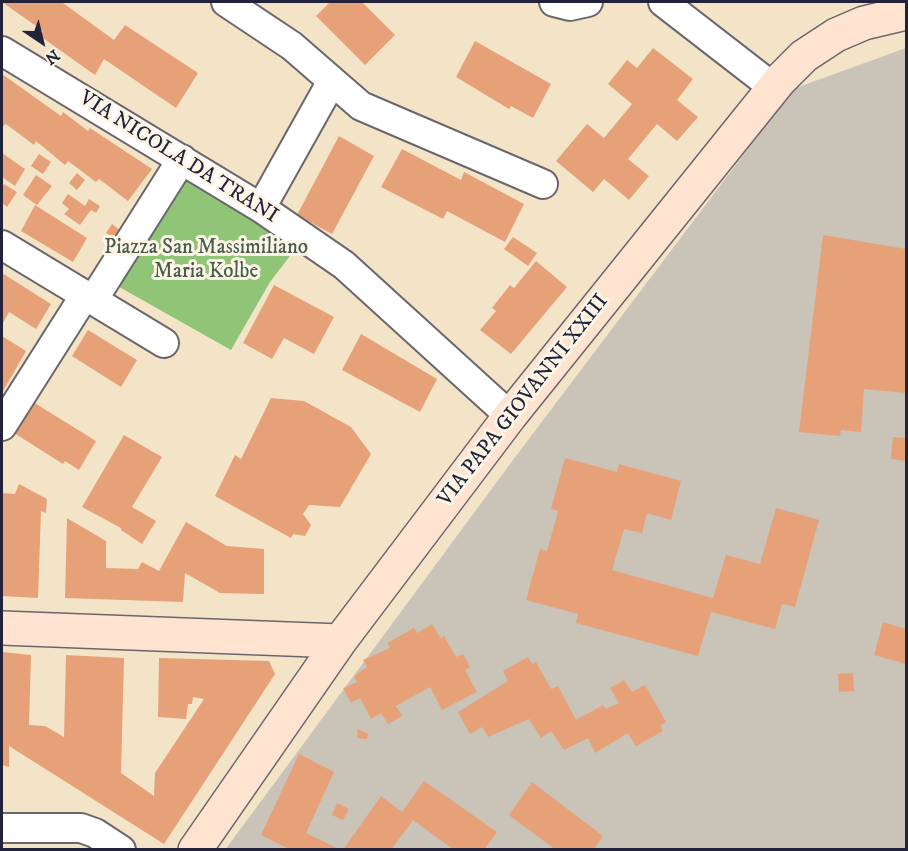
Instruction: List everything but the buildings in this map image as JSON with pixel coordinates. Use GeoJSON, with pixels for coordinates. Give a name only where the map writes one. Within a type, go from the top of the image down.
{"type":"FeatureCollection","features":[{"type":"Feature","properties":{"kind":"main road"},"geometry":{"type":"LineString","coordinates":[[836,35],[872,2]]}},
{"type":"Feature","properties":{"kind":"main road","name":"VIA PAPA GIOVANNI XXIII"},"geometry":{"type":"LineString","coordinates":[[195,849],[340,641],[510,416],[774,88],[804,56],[836,35],[864,23],[906,13]]}},
{"type":"Feature","properties":{"kind":"main road"},"geometry":{"type":"LineString","coordinates":[[2,628],[340,641]]}},
{"type":"Feature","properties":{"kind":"street"},"geometry":{"type":"LineString","coordinates":[[554,2],[570,6],[588,2]]}},
{"type":"Feature","properties":{"kind":"street"},"geometry":{"type":"LineString","coordinates":[[663,2],[774,88]]}},
{"type":"Feature","properties":{"kind":"street"},"geometry":{"type":"LineString","coordinates":[[239,5],[292,46],[344,94],[376,113],[543,184]]}},
{"type":"Feature","properties":{"kind":"street","name":"VIA NICOLA DA TRANI"},"geometry":{"type":"LineString","coordinates":[[2,51],[261,208],[344,265],[510,416]]}},
{"type":"Feature","properties":{"kind":"street"},"geometry":{"type":"LineString","coordinates":[[261,208],[332,81]]}},
{"type":"Feature","properties":{"kind":"street"},"geometry":{"type":"LineString","coordinates":[[2,426],[182,159]]}},
{"type":"Feature","properties":{"kind":"street"},"geometry":{"type":"LineString","coordinates":[[2,245],[164,343]]}},
{"type":"Feature","properties":{"kind":"street"},"geometry":{"type":"LineString","coordinates":[[2,828],[81,828],[95,833],[121,849]]}},
{"type":"Feature","properties":{"kind":"shaded area"},"geometry":{"type":"Polygon","coordinates":[[[906,48],[906,849],[225,850],[513,460],[793,89],[906,48]]]}},
{"type":"Feature","properties":{"kind":"green space","name":"Piazza San Massimiliano Maria Kolbe"},"geometry":{"type":"Polygon","coordinates":[[[186,170],[299,244],[270,282],[231,350],[114,284],[186,170]]]}}]}
